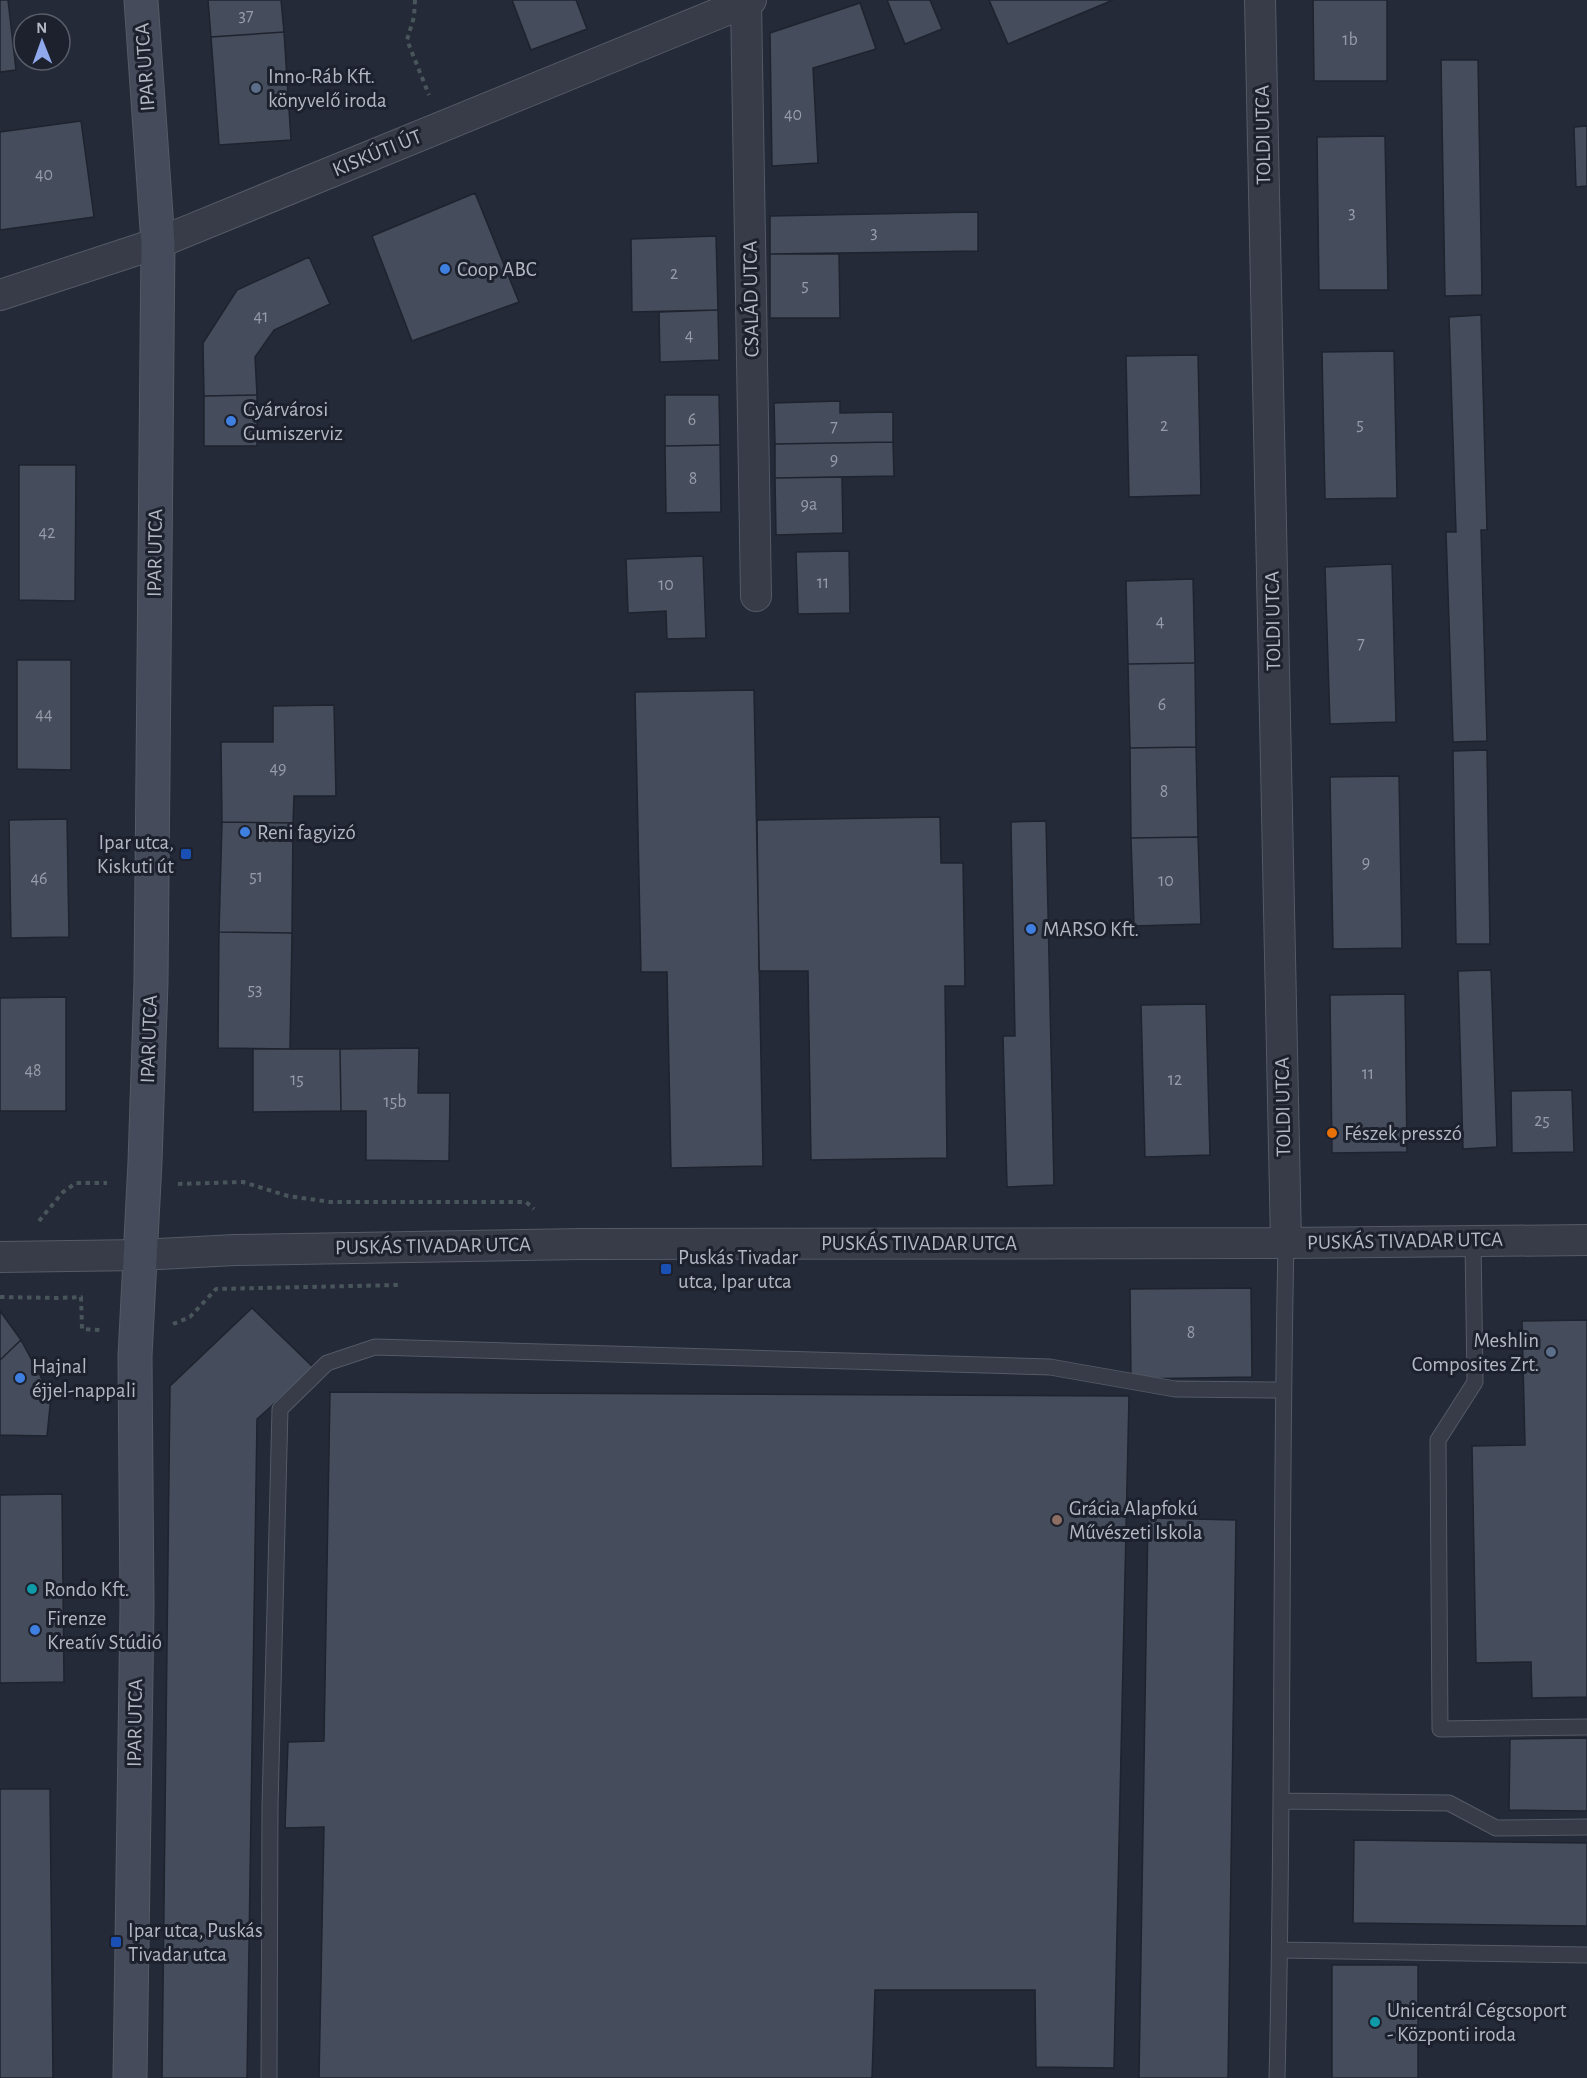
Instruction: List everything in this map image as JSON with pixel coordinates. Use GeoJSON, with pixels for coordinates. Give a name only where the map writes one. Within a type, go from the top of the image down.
{"type":"FeatureCollection","features":[{"type":"Feature","properties":{"kind":"street","name":"IPAR UTCA"},"geometry":{"type":"LineString","coordinates":[[130,2078],[137,1607],[135,1356],[151,982],[158,243],[141,0]]}},
{"type":"Feature","properties":{"kind":"street","name":"TOLDI UTCA"},"geometry":{"type":"LineString","coordinates":[[1260,0],[1286,1243]]}},
{"type":"Feature","properties":{"kind":"street","name":"KISKÚTI ÚT"},"geometry":{"type":"LineString","coordinates":[[0,295],[158,243],[749,1]]}},
{"type":"Feature","properties":{"kind":"street","name":"CSALÁD UTCA"},"geometry":{"type":"LineString","coordinates":[[749,1],[756,596]]}},
{"type":"Feature","properties":{"kind":"street","name":"PUSKÁS TIVADAR UTCA"},"geometry":{"type":"LineString","coordinates":[[0,1257],[581,1244],[1286,1243],[1587,1240]]}},
{"type":"Feature","properties":{"kind":"lane"},"geometry":{"type":"LineString","coordinates":[[1473,1241],[1475,1382],[1438,1440],[1440,1729],[1587,1726]]}},
{"type":"Feature","properties":{"kind":"lane"},"geometry":{"type":"LineString","coordinates":[[1277,2078],[1286,1243]]}},
{"type":"Feature","properties":{"kind":"lane"},"geometry":{"type":"LineString","coordinates":[[269,2078],[270,1806],[280,1409],[327,1363],[375,1347],[1050,1366],[1175,1389],[1283,1390]]}},
{"type":"Feature","properties":{"kind":"lane"},"geometry":{"type":"LineString","coordinates":[[1281,1801],[1449,1803],[1496,1828],[1587,1827]]}},
{"type":"Feature","properties":{"kind":"lane"},"geometry":{"type":"LineString","coordinates":[[1280,1950],[1587,1955]]}},
{"type":"Feature","properties":{"kind":"path"},"geometry":{"type":"LineString","coordinates":[[415,0],[414,17],[407,40],[442,126]]}},
{"type":"Feature","properties":{"kind":"path"},"geometry":{"type":"LineString","coordinates":[[243,1182],[288,1196],[331,1202],[526,1202],[535,1209]]}},
{"type":"Feature","properties":{"kind":"path"},"geometry":{"type":"LineString","coordinates":[[40,1221],[63,1192],[76,1183],[89,1183]]}},
{"type":"Feature","properties":{"kind":"path"},"geometry":{"type":"LineString","coordinates":[[170,1325],[190,1317],[216,1289],[402,1284]]}},
{"type":"Feature","properties":{"kind":"path"},"geometry":{"type":"LineString","coordinates":[[0,1297],[81,1297],[82,1329]]}},
{"type":"Feature","properties":{"kind":"building"},"geometry":{"type":"Polygon","coordinates":[[[0,0],[8,0],[12,35],[12,70],[0,72],[0,0]]]}},
{"type":"Feature","properties":{"kind":"building"},"geometry":{"type":"Polygon","coordinates":[[[208,0],[281,0],[284,32],[211,37],[208,0]]]}},
{"type":"Feature","properties":{"kind":"building"},"geometry":{"type":"Polygon","coordinates":[[[512,0],[576,0],[587,29],[531,50],[512,0]]]}},
{"type":"Feature","properties":{"kind":"building"},"geometry":{"type":"Polygon","coordinates":[[[887,0],[930,0],[942,29],[905,44],[887,0]]]}},
{"type":"Feature","properties":{"kind":"building"},"geometry":{"type":"Polygon","coordinates":[[[989,0],[1113,0],[1008,44],[989,0]]]}},
{"type":"Feature","properties":{"kind":"building"},"geometry":{"type":"Polygon","coordinates":[[[1313,0],[1387,0],[1387,81],[1314,81],[1313,0]]]}},
{"type":"Feature","properties":{"kind":"building"},"geometry":{"type":"Polygon","coordinates":[[[860,3],[876,49],[813,68],[818,163],[772,166],[770,33],[860,3]]]}},
{"type":"Feature","properties":{"kind":"building"},"geometry":{"type":"Polygon","coordinates":[[[284,32],[291,140],[219,145],[211,37],[284,32]]]}},
{"type":"Feature","properties":{"kind":"building"},"geometry":{"type":"Polygon","coordinates":[[[1441,60],[1478,60],[1482,295],[1445,296],[1441,60]]]}},
{"type":"Feature","properties":{"kind":"building"},"geometry":{"type":"Polygon","coordinates":[[[81,121],[94,217],[0,230],[0,132],[81,121]]]}},
{"type":"Feature","properties":{"kind":"building"},"geometry":{"type":"Polygon","coordinates":[[[1587,126],[1587,186],[1576,187],[1574,127],[1587,126]]]}},
{"type":"Feature","properties":{"kind":"building"},"geometry":{"type":"Polygon","coordinates":[[[1385,136],[1388,290],[1319,290],[1317,137],[1385,136]]]}},
{"type":"Feature","properties":{"kind":"building","name":"Coop ABC"},"geometry":{"type":"Polygon","coordinates":[[[475,193],[519,302],[412,341],[372,236],[475,193]]]}},
{"type":"Feature","properties":{"kind":"building"},"geometry":{"type":"Polygon","coordinates":[[[978,212],[978,251],[770,254],[770,216],[978,212]]]}},
{"type":"Feature","properties":{"kind":"building"},"geometry":{"type":"Polygon","coordinates":[[[716,236],[718,310],[632,312],[631,239],[716,236]]]}},
{"type":"Feature","properties":{"kind":"building"},"geometry":{"type":"Polygon","coordinates":[[[770,254],[839,254],[840,318],[770,318],[770,254]]]}},
{"type":"Feature","properties":{"kind":"building"},"geometry":{"type":"Polygon","coordinates":[[[309,257],[330,304],[274,330],[255,357],[257,395],[204,396],[203,343],[237,290],[309,257]]]}},
{"type":"Feature","properties":{"kind":"building"},"geometry":{"type":"Polygon","coordinates":[[[718,310],[719,360],[660,362],[659,312],[718,310]]]}},
{"type":"Feature","properties":{"kind":"building"},"geometry":{"type":"Polygon","coordinates":[[[1481,315],[1487,530],[1481,530],[1487,741],[1453,742],[1446,532],[1456,532],[1449,317],[1481,315]]]}},
{"type":"Feature","properties":{"kind":"building"},"geometry":{"type":"Polygon","coordinates":[[[1394,351],[1397,498],[1325,499],[1322,352],[1394,351]]]}},
{"type":"Feature","properties":{"kind":"building"},"geometry":{"type":"Polygon","coordinates":[[[1198,355],[1201,495],[1129,497],[1126,356],[1198,355]]]}},
{"type":"Feature","properties":{"kind":"building","name":"Gyárvárosi Gumiszerviz"},"geometry":{"type":"Polygon","coordinates":[[[257,395],[257,446],[204,446],[204,396],[257,395]]]}},
{"type":"Feature","properties":{"kind":"building"},"geometry":{"type":"Polygon","coordinates":[[[665,395],[719,395],[720,445],[665,446],[665,395]]]}},
{"type":"Feature","properties":{"kind":"building"},"geometry":{"type":"Polygon","coordinates":[[[840,401],[840,413],[893,412],[893,442],[775,444],[774,403],[840,401]]]}},
{"type":"Feature","properties":{"kind":"building"},"geometry":{"type":"Polygon","coordinates":[[[893,442],[894,476],[775,478],[775,444],[893,442]]]}},
{"type":"Feature","properties":{"kind":"building"},"geometry":{"type":"Polygon","coordinates":[[[720,445],[721,512],[666,513],[665,446],[720,445]]]}},
{"type":"Feature","properties":{"kind":"building"},"geometry":{"type":"Polygon","coordinates":[[[19,465],[76,465],[75,601],[19,600],[19,465]]]}},
{"type":"Feature","properties":{"kind":"building"},"geometry":{"type":"Polygon","coordinates":[[[842,477],[843,533],[776,535],[775,478],[842,477]]]}},
{"type":"Feature","properties":{"kind":"building"},"geometry":{"type":"Polygon","coordinates":[[[849,551],[850,613],[798,614],[796,552],[849,551]]]}},
{"type":"Feature","properties":{"kind":"building"},"geometry":{"type":"Polygon","coordinates":[[[703,556],[706,638],[667,639],[666,611],[628,613],[626,559],[703,556]]]}},
{"type":"Feature","properties":{"kind":"building"},"geometry":{"type":"Polygon","coordinates":[[[1392,564],[1396,722],[1330,724],[1325,567],[1392,564]]]}},
{"type":"Feature","properties":{"kind":"building"},"geometry":{"type":"Polygon","coordinates":[[[1193,579],[1195,663],[1128,664],[1126,581],[1193,579]]]}},
{"type":"Feature","properties":{"kind":"building"},"geometry":{"type":"Polygon","coordinates":[[[17,660],[71,660],[71,770],[17,769],[17,660]]]}},
{"type":"Feature","properties":{"kind":"building"},"geometry":{"type":"Polygon","coordinates":[[[1195,663],[1196,747],[1130,748],[1128,664],[1195,663]]]}},
{"type":"Feature","properties":{"kind":"building"},"geometry":{"type":"Polygon","coordinates":[[[754,690],[763,1166],[671,1168],[667,972],[641,972],[635,692],[754,690]]]}},
{"type":"Feature","properties":{"kind":"building"},"geometry":{"type":"Polygon","coordinates":[[[334,705],[336,796],[294,796],[293,823],[222,822],[221,742],[273,742],[273,706],[334,705]]]}},
{"type":"Feature","properties":{"kind":"building"},"geometry":{"type":"Polygon","coordinates":[[[1196,747],[1198,837],[1131,838],[1130,748],[1196,747]]]}},
{"type":"Feature","properties":{"kind":"building"},"geometry":{"type":"Polygon","coordinates":[[[1487,750],[1490,944],[1456,944],[1453,751],[1487,750]]]}},
{"type":"Feature","properties":{"kind":"building"},"geometry":{"type":"Polygon","coordinates":[[[1399,776],[1402,948],[1333,949],[1330,777],[1399,776]]]}},
{"type":"Feature","properties":{"kind":"building"},"geometry":{"type":"Polygon","coordinates":[[[940,817],[941,863],[963,863],[965,986],[945,986],[947,1158],[811,1160],[808,971],[759,971],[757,820],[940,817]]]}},
{"type":"Feature","properties":{"kind":"building"},"geometry":{"type":"Polygon","coordinates":[[[67,819],[69,937],[11,938],[9,820],[67,819]]]}},
{"type":"Feature","properties":{"kind":"building","name":"MARSO Kft."},"geometry":{"type":"Polygon","coordinates":[[[1046,821],[1054,1185],[1007,1187],[1003,1036],[1015,1036],[1011,822],[1046,821]]]}},
{"type":"Feature","properties":{"kind":"building"},"geometry":{"type":"Polygon","coordinates":[[[222,822],[293,823],[292,933],[219,932],[222,822]]]}},
{"type":"Feature","properties":{"kind":"building"},"geometry":{"type":"Polygon","coordinates":[[[1198,837],[1201,924],[1134,926],[1131,838],[1198,837]]]}},
{"type":"Feature","properties":{"kind":"building"},"geometry":{"type":"Polygon","coordinates":[[[219,932],[292,933],[290,1049],[218,1048],[219,932]]]}},
{"type":"Feature","properties":{"kind":"building"},"geometry":{"type":"Polygon","coordinates":[[[1491,970],[1497,1147],[1463,1149],[1458,971],[1491,970]]]}},
{"type":"Feature","properties":{"kind":"building"},"geometry":{"type":"Polygon","coordinates":[[[1405,994],[1407,1152],[1332,1153],[1330,995],[1405,994]]]}},
{"type":"Feature","properties":{"kind":"building"},"geometry":{"type":"Polygon","coordinates":[[[66,997],[66,1111],[0,1111],[0,998],[66,997]]]}},
{"type":"Feature","properties":{"kind":"building"},"geometry":{"type":"Polygon","coordinates":[[[1206,1004],[1210,1155],[1145,1157],[1141,1005],[1206,1004]]]}},
{"type":"Feature","properties":{"kind":"building"},"geometry":{"type":"Polygon","coordinates":[[[419,1048],[418,1093],[450,1093],[449,1161],[366,1160],[366,1111],[341,1111],[340,1049],[419,1048]]]}},
{"type":"Feature","properties":{"kind":"building"},"geometry":{"type":"Polygon","coordinates":[[[253,1049],[340,1049],[341,1111],[253,1112],[253,1049]]]}},
{"type":"Feature","properties":{"kind":"building"},"geometry":{"type":"Polygon","coordinates":[[[1572,1090],[1574,1152],[1512,1153],[1511,1091],[1572,1090]]]}},
{"type":"Feature","properties":{"kind":"building"},"geometry":{"type":"Polygon","coordinates":[[[1251,1288],[1252,1377],[1131,1379],[1130,1289],[1251,1288]]]}},
{"type":"Feature","properties":{"kind":"building"},"geometry":{"type":"Polygon","coordinates":[[[252,1308],[314,1368],[257,1419],[247,2078],[162,2078],[170,1386],[252,1308]]]}},
{"type":"Feature","properties":{"kind":"building"},"geometry":{"type":"Polygon","coordinates":[[[0,1311],[21,1340],[0,1360],[0,1311]]]}},
{"type":"Feature","properties":{"kind":"building"},"geometry":{"type":"Polygon","coordinates":[[[1587,1320],[1587,1697],[1532,1698],[1531,1662],[1476,1663],[1472,1446],[1525,1445],[1522,1321],[1587,1320]]]}},
{"type":"Feature","properties":{"kind":"building","name":"Hajnal éjjel-nappali"},"geometry":{"type":"Polygon","coordinates":[[[21,1340],[51,1396],[47,1436],[0,1435],[0,1360],[21,1340]]]}},
{"type":"Feature","properties":{"kind":"building"},"geometry":{"type":"Polygon","coordinates":[[[330,1392],[1129,1396],[1114,2068],[1036,2067],[1035,1990],[875,1990],[872,2078],[319,2078],[324,1827],[285,1828],[288,1742],[324,1741],[330,1392]]]}},
{"type":"Feature","properties":{"kind":"building","name":"Rondo Kft."},"geometry":{"type":"Polygon","coordinates":[[[62,1494],[64,1682],[0,1683],[0,1495],[62,1494]]]}},
{"type":"Feature","properties":{"kind":"building"},"geometry":{"type":"Polygon","coordinates":[[[1148,1518],[1236,1520],[1228,2078],[1139,2078],[1148,1518]]]}},
{"type":"Feature","properties":{"kind":"building"},"geometry":{"type":"Polygon","coordinates":[[[1587,1738],[1587,1811],[1509,1810],[1510,1739],[1587,1738]]]}},
{"type":"Feature","properties":{"kind":"building"},"geometry":{"type":"Polygon","coordinates":[[[0,1789],[50,1789],[53,2078],[0,2078],[0,1789]]]}},
{"type":"Feature","properties":{"kind":"building"},"geometry":{"type":"Polygon","coordinates":[[[1354,1840],[1587,1843],[1587,1926],[1353,1923],[1354,1840]]]}},
{"type":"Feature","properties":{"kind":"building","name":"Unicentrál Cégcsoport - Központi iroda"},"geometry":{"type":"Polygon","coordinates":[[[1332,1965],[1418,1965],[1418,2078],[1332,2078],[1332,1965]]]}},
{"type":"Feature","properties":{"kind":"place","name":"Inno-Ráb Kft. könyvelő iroda"},"geometry":{"type":"Point","coordinates":[256,88]}},
{"type":"Feature","properties":{"kind":"place","name":"Coop ABC"},"geometry":{"type":"Point","coordinates":[445,269]}},
{"type":"Feature","properties":{"kind":"place","name":"Gyárvárosi Gumiszerviz"},"geometry":{"type":"Point","coordinates":[231,421]}},
{"type":"Feature","properties":{"kind":"place","name":"Reni fagyizó"},"geometry":{"type":"Point","coordinates":[245,832]}},
{"type":"Feature","properties":{"kind":"place","name":"Ipar utca, Kiskuti út"},"geometry":{"type":"Point","coordinates":[186,854]}},
{"type":"Feature","properties":{"kind":"place","name":"MARSO Kft."},"geometry":{"type":"Point","coordinates":[1031,929]}},
{"type":"Feature","properties":{"kind":"place","name":"Fészek presszó"},"geometry":{"type":"Point","coordinates":[1332,1133]}},
{"type":"Feature","properties":{"kind":"place","name":"Puskás Tivadar utca, Ipar utca"},"geometry":{"type":"Point","coordinates":[666,1269]}},
{"type":"Feature","properties":{"kind":"place","name":"Meshlin Composites Zrt."},"geometry":{"type":"Point","coordinates":[1551,1352]}},
{"type":"Feature","properties":{"kind":"place","name":"Hajnal éjjel-nappali"},"geometry":{"type":"Point","coordinates":[20,1378]}},
{"type":"Feature","properties":{"kind":"place","name":"Grácia Alapfokú Művészeti Iskola"},"geometry":{"type":"Point","coordinates":[1057,1520]}},
{"type":"Feature","properties":{"kind":"place","name":"Rondo Kft."},"geometry":{"type":"Point","coordinates":[32,1589]}},
{"type":"Feature","properties":{"kind":"place","name":"Firenze Kreatív Stúdió"},"geometry":{"type":"Point","coordinates":[35,1630]}},
{"type":"Feature","properties":{"kind":"place","name":"Ipar utca, Puskás Tivadar utca"},"geometry":{"type":"Point","coordinates":[116,1942]}},
{"type":"Feature","properties":{"kind":"place","name":"Unicentrál Cégcsoport - Központi iroda"},"geometry":{"type":"Point","coordinates":[1375,2022]}}]}
